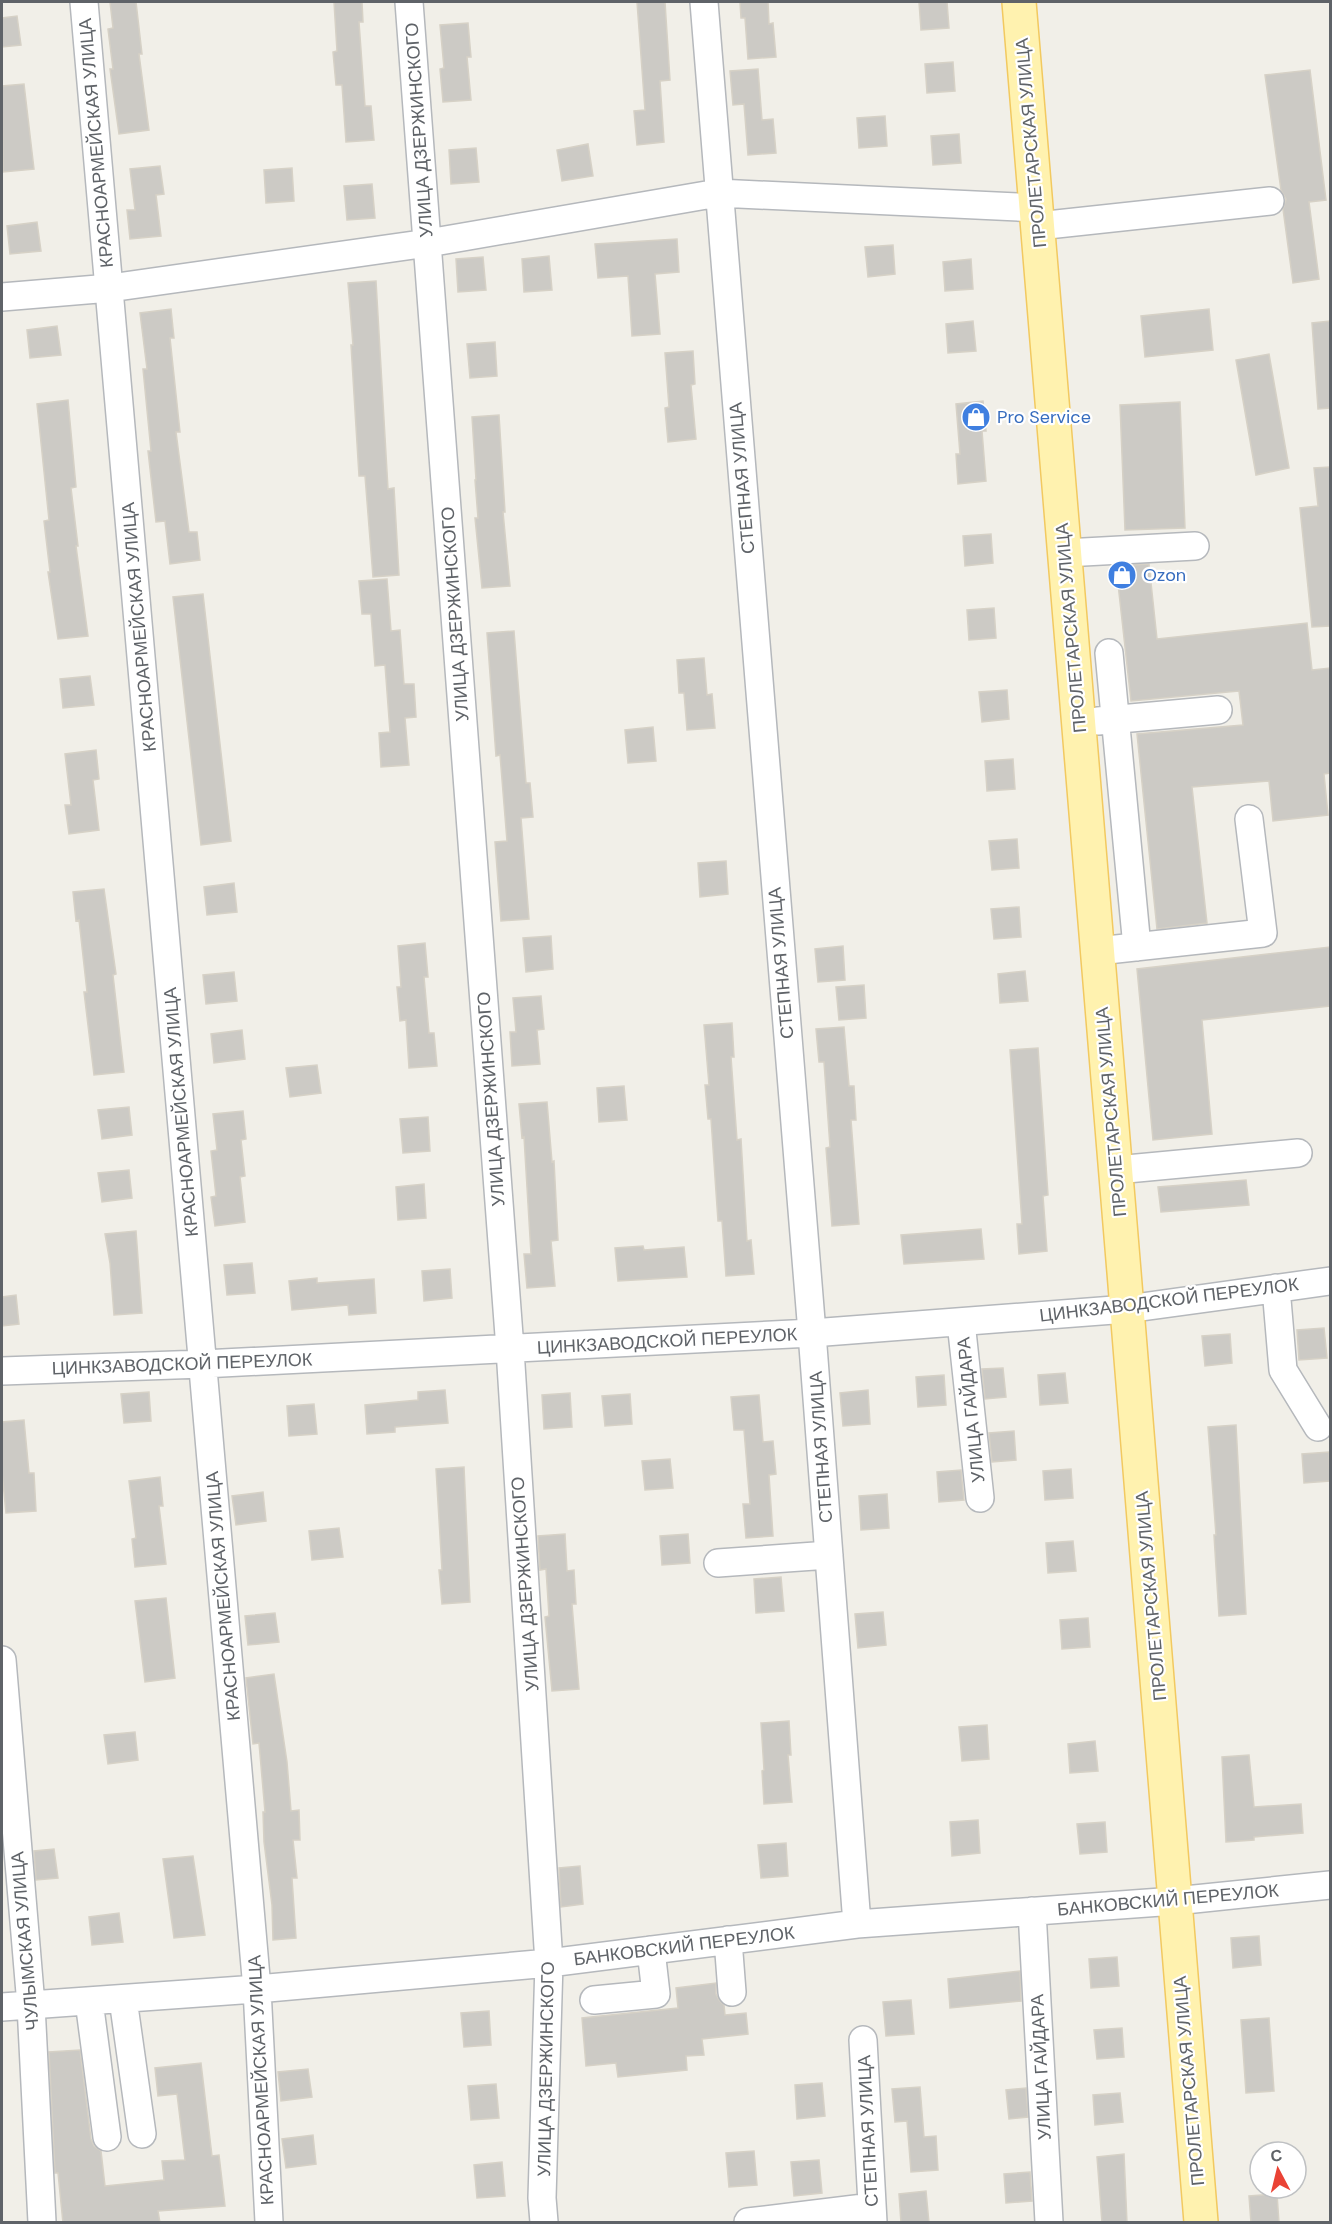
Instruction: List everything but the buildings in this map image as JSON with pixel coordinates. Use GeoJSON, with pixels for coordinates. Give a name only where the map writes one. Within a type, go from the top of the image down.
{"type":"FeatureCollection","features":[{"type":"Feature","properties":{"kind":"main road","name":"ПРОЛЕТАРСКАЯ УЛИЦА"},"geometry":{"type":"LineString","coordinates":[[1019,2],[1201,2223]]}},
{"type":"Feature","properties":{"kind":"street","name":"КРАСНОАРМЕЙСКАЯ УЛИЦА"},"geometry":{"type":"LineString","coordinates":[[84,2],[257,1989],[270,2223]]}},
{"type":"Feature","properties":{"kind":"street","name":"УЛИЦА ДЗЕРЖИНСКОГО"},"geometry":{"type":"LineString","coordinates":[[409,2],[510,1349],[549,1963],[543,2210]]}},
{"type":"Feature","properties":{"kind":"street","name":"СТЕПНАЯ УЛИЦА"},"geometry":{"type":"LineString","coordinates":[[704,2],[812,1334],[857,1924]]}},
{"type":"Feature","properties":{"kind":"street"},"geometry":{"type":"LineString","coordinates":[[2,297],[110,288],[428,243],[718,193],[1037,217],[1270,201]]}},
{"type":"Feature","properties":{"kind":"street"},"geometry":{"type":"LineString","coordinates":[[1065,553],[1195,546]]}},
{"type":"Feature","properties":{"kind":"street"},"geometry":{"type":"LineString","coordinates":[[1109,653],[1137,946]]}},
{"type":"Feature","properties":{"kind":"street"},"geometry":{"type":"LineString","coordinates":[[1079,722],[1218,710]]}},
{"type":"Feature","properties":{"kind":"street"},"geometry":{"type":"LineString","coordinates":[[1098,951],[1263,933],[1249,819]]}},
{"type":"Feature","properties":{"kind":"street"},"geometry":{"type":"LineString","coordinates":[[1116,1170],[1298,1153]]}},
{"type":"Feature","properties":{"kind":"street","name":"ЦИНКЗАВОДСКОЙ ПЕРЕУЛОК"},"geometry":{"type":"LineString","coordinates":[[2,1371],[203,1364],[812,1334],[1127,1309],[1330,1281]]}},
{"type":"Feature","properties":{"kind":"street"},"geometry":{"type":"LineString","coordinates":[[1276,1288],[1282,1371],[1318,1427]]}},
{"type":"Feature","properties":{"kind":"street","name":"УЛИЦА ГАЙДАРА"},"geometry":{"type":"LineString","coordinates":[[961,1322],[980,1498]]}},
{"type":"Feature","properties":{"kind":"street"},"geometry":{"type":"LineString","coordinates":[[718,1563],[829,1555]]}},
{"type":"Feature","properties":{"kind":"street","name":"ЧУЛЫМСКАЯ УЛИЦА"},"geometry":{"type":"LineString","coordinates":[[2,1660],[31,2005],[42,2223]]}},
{"type":"Feature","properties":{"kind":"street","name":"БАНКОВСКИЙ ПЕРЕУЛОК"},"geometry":{"type":"LineString","coordinates":[[2,2007],[257,1989],[549,1963],[857,1924],[1175,1901],[1330,1885]]}},
{"type":"Feature","properties":{"kind":"street","name":"УЛИЦА ГАЙДАРА"},"geometry":{"type":"LineString","coordinates":[[1032,1911],[1049,2223]]}},
{"type":"Feature","properties":{"kind":"street"},"geometry":{"type":"LineString","coordinates":[[728,1940],[732,1992]]}},
{"type":"Feature","properties":{"kind":"street"},"geometry":{"type":"LineString","coordinates":[[594,2000],[656,1994],[651,1950]]}},
{"type":"Feature","properties":{"kind":"street"},"geometry":{"type":"LineString","coordinates":[[123,1999],[142,2134]]}},
{"type":"Feature","properties":{"kind":"street"},"geometry":{"type":"LineString","coordinates":[[90,2001],[107,2137]]}},
{"type":"Feature","properties":{"kind":"street","name":"СТЕПНАЯ УЛИЦА"},"geometry":{"type":"LineString","coordinates":[[863,2040],[872,2215]]}},
{"type":"Feature","properties":{"kind":"street"},"geometry":{"type":"LineString","coordinates":[[748,2223],[872,2215]]}},
{"type":"Feature","properties":{"kind":"place","name":"Pro Service"},"geometry":{"type":"Point","coordinates":[976,417]}},
{"type":"Feature","properties":{"kind":"place","name":"Ozon"},"geometry":{"type":"Point","coordinates":[1122,575]}}]}
